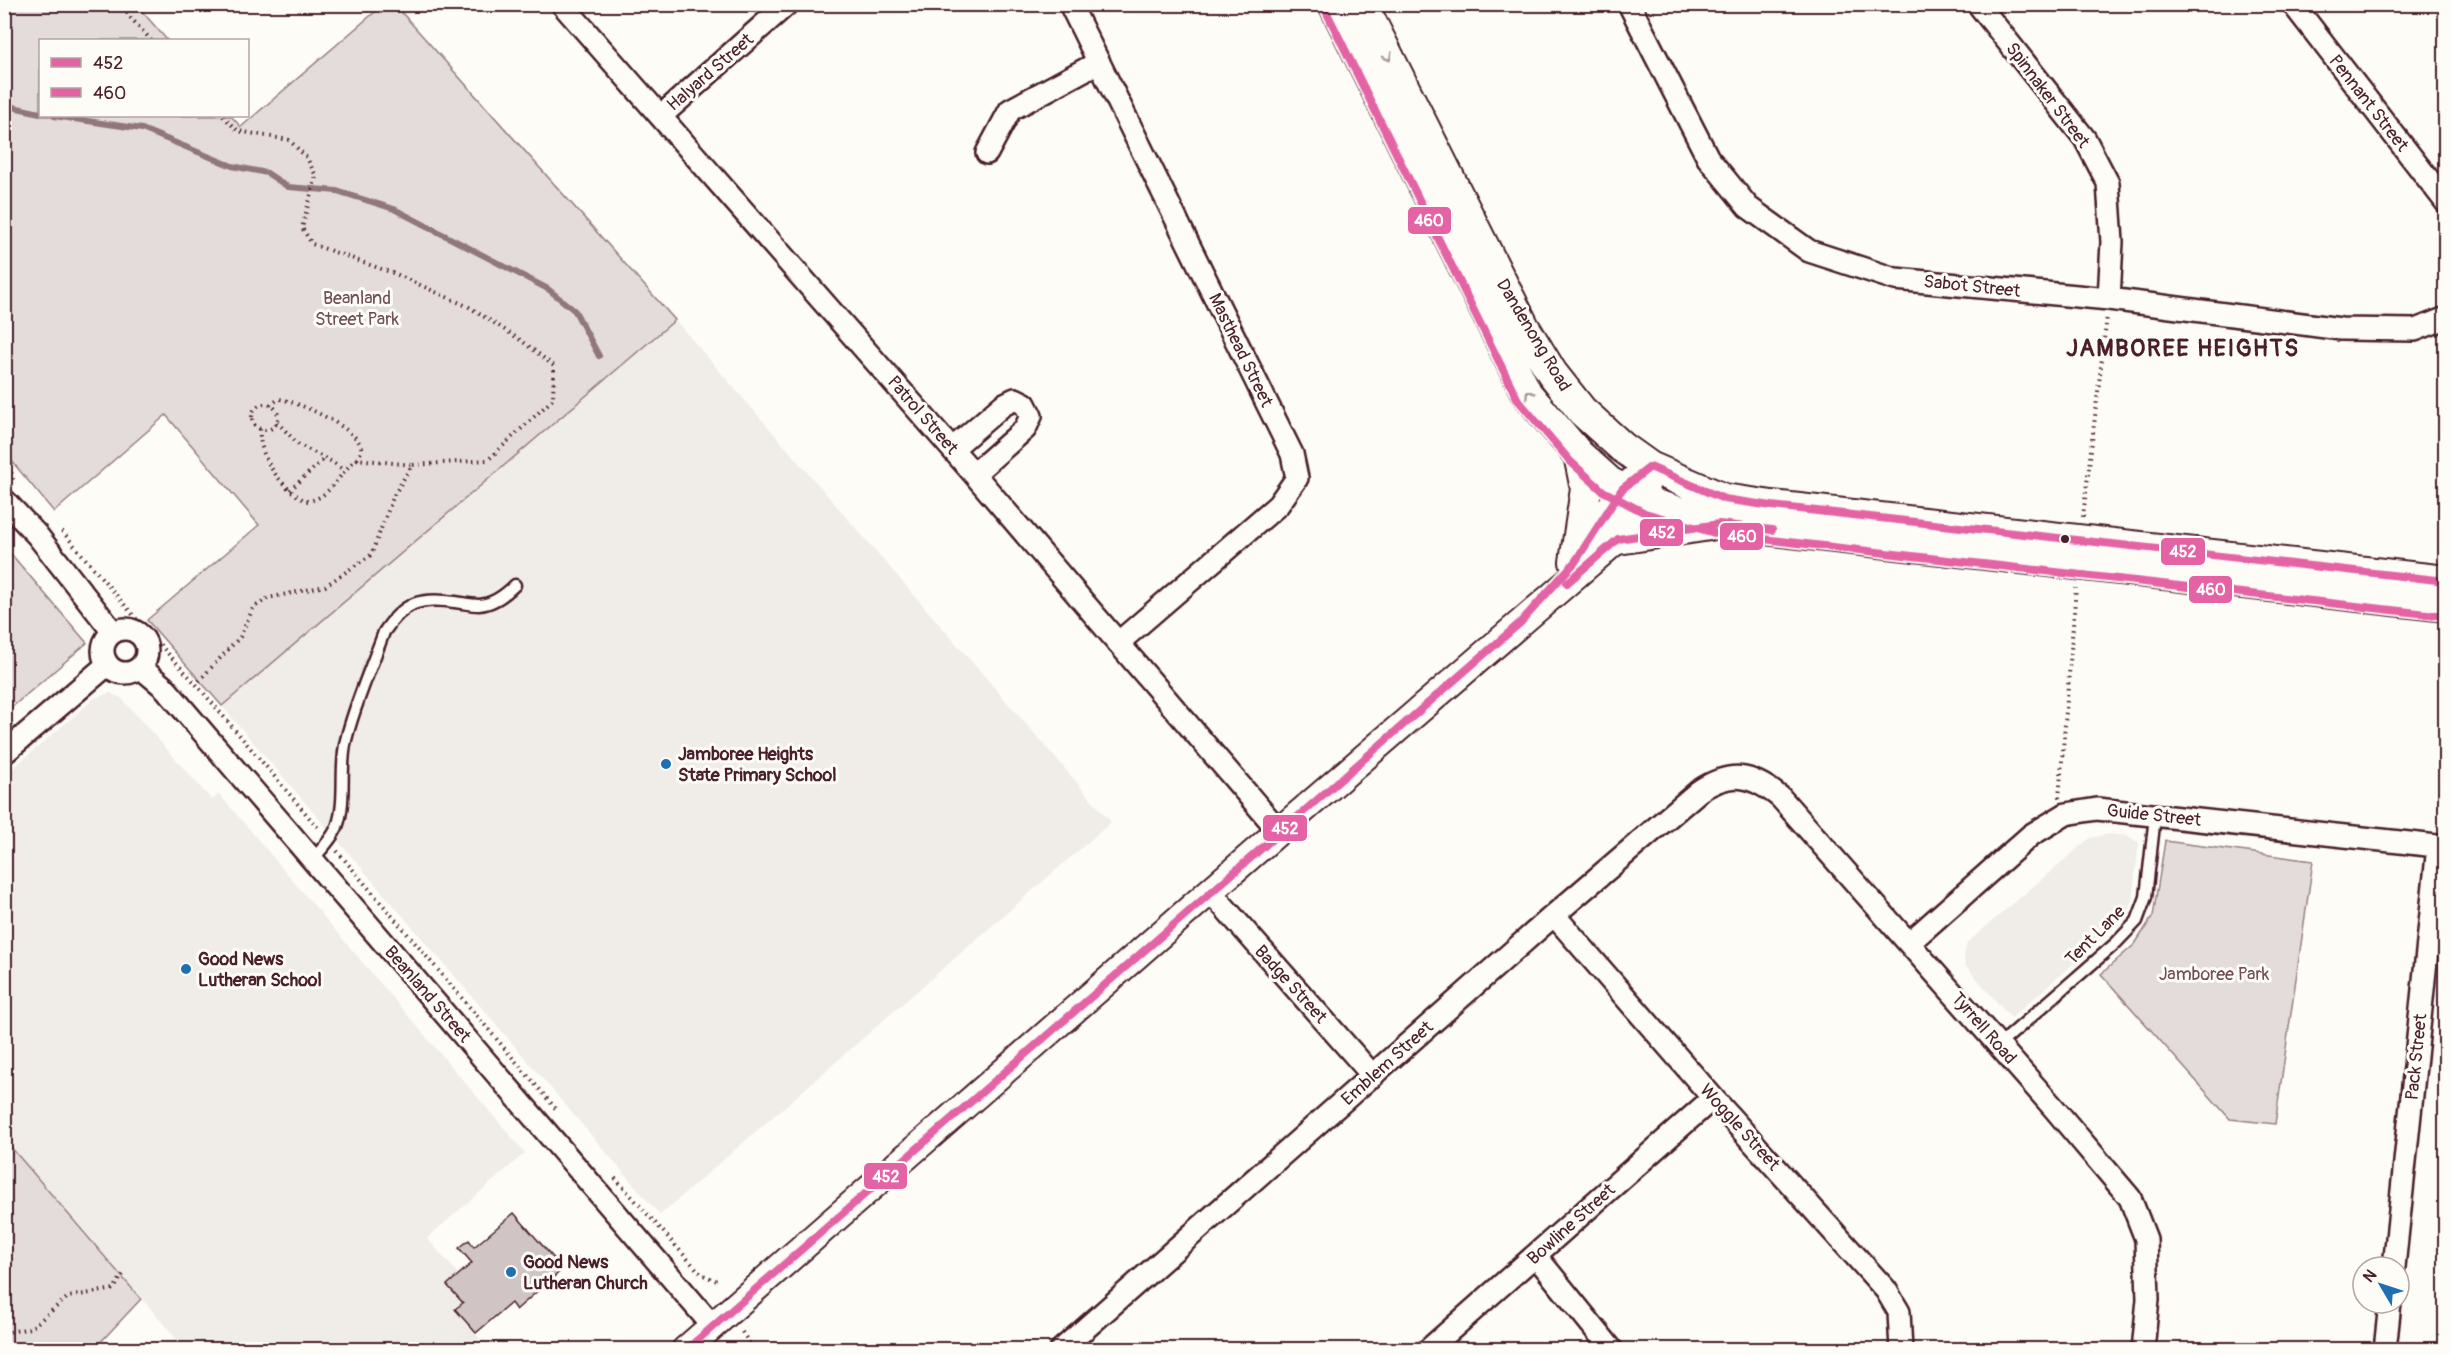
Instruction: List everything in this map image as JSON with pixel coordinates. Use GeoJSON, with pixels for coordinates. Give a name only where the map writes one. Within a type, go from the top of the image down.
{"type":"FeatureCollection","features":[{"type":"Feature","properties":{"kind":"main road","name":"Dandenong Road"},"geometry":{"type":"LineString","coordinates":[[1334,4],[1527,394],[1579,455],[1609,482],[1633,495],[1719,524],[2078,554],[2445,581]]}},
{"type":"Feature","properties":{"kind":"main road","name":"Dandenong Road"},"geometry":{"type":"LineString","coordinates":[[1362,4],[1482,247],[1524,327],[1552,373],[1582,411],[1622,447],[1650,467],[1724,499],[2078,554],[2445,606]]}},
{"type":"Feature","properties":{"kind":"main road"},"geometry":{"type":"LineString","coordinates":[[1575,562],[1586,489],[1579,455]]}},
{"type":"Feature","properties":{"kind":"main road"},"geometry":{"type":"LineString","coordinates":[[1618,539],[1719,524]]}},
{"type":"Feature","properties":{"kind":"street","name":"Patrol Street"},"geometry":{"type":"LineString","coordinates":[[562,4],[974,474],[1278,831]]}},
{"type":"Feature","properties":{"kind":"street","name":"Halyard Street"},"geometry":{"type":"LineString","coordinates":[[661,116],[787,4]]}},
{"type":"Feature","properties":{"kind":"street","name":"Masthead Street"},"geometry":{"type":"LineString","coordinates":[[1070,4],[1292,454],[1297,478],[1278,505],[1118,643]]}},
{"type":"Feature","properties":{"kind":"street","name":"Sabot Street"},"geometry":{"type":"LineString","coordinates":[[1629,4],[1708,158],[1748,207],[1809,251],[1895,279],[2109,299],[2341,329],[2415,330],[2445,318]]}},
{"type":"Feature","properties":{"kind":"street","name":"Spinnaker Street"},"geometry":{"type":"LineString","coordinates":[[1978,4],[2085,139],[2108,183],[2112,242],[2109,299]]}},
{"type":"Feature","properties":{"kind":"street","name":"Pennant Street"},"geometry":{"type":"LineString","coordinates":[[2293,4],[2445,202]]}},
{"type":"Feature","properties":{"kind":"street"},"geometry":{"type":"LineString","coordinates":[[987,153],[1010,110],[1099,62]]}},
{"type":"Feature","properties":{"kind":"street"},"geometry":{"type":"LineString","coordinates":[[952,449],[1003,405],[1015,399],[1025,404],[1031,416],[1024,429],[974,474]]}},
{"type":"Feature","properties":{"kind":"street"},"geometry":{"type":"LineString","coordinates":[[1520,623],[1633,495],[1650,467]]}},
{"type":"Feature","properties":{"kind":"street"},"geometry":{"type":"LineString","coordinates":[[685,1350],[1278,831],[1618,539],[1633,495]]}},
{"type":"Feature","properties":{"kind":"street"},"geometry":{"type":"LineString","coordinates":[[13,496],[37,535],[113,632]]}},
{"type":"Feature","properties":{"kind":"street"},"geometry":{"type":"LineString","coordinates":[[131,630],[144,638],[147,653],[140,667],[134,671],[120,673],[107,665],[103,646],[113,632],[131,630]]}},
{"type":"Feature","properties":{"kind":"street"},"geometry":{"type":"LineString","coordinates":[[4,753],[107,665]]}},
{"type":"Feature","properties":{"kind":"street","name":"Beanland Street"},"geometry":{"type":"LineString","coordinates":[[140,667],[165,688],[712,1325]]}},
{"type":"Feature","properties":{"kind":"street","name":"Tyrrell Road"},"geometry":{"type":"LineString","coordinates":[[1715,781],[1738,777],[1762,783],[1780,797],[1999,1045],[2130,1198],[2146,1239],[2148,1299],[2143,1350]]}},
{"type":"Feature","properties":{"kind":"street","name":"Emblem Street"},"geometry":{"type":"LineString","coordinates":[[1061,1350],[1554,915],[1699,791],[1715,781]]}},
{"type":"Feature","properties":{"kind":"street","name":"Guide Street"},"geometry":{"type":"LineString","coordinates":[[1909,943],[2031,835],[2066,814],[2097,809],[2442,847]]}},
{"type":"Feature","properties":{"kind":"street","name":"Pack Street"},"geometry":{"type":"LineString","coordinates":[[2395,1255],[2442,847]]}},
{"type":"Feature","properties":{"kind":"street","name":"Badge Street"},"geometry":{"type":"LineString","coordinates":[[1210,891],[1373,1076]]}},
{"type":"Feature","properties":{"kind":"street","name":"Woggle Street"},"geometry":{"type":"LineString","coordinates":[[1554,915],[1713,1098],[1886,1290],[1899,1312],[1901,1350]]}},
{"type":"Feature","properties":{"kind":"street","name":"Bowline Street"},"geometry":{"type":"LineString","coordinates":[[1428,1350],[1713,1098]]}},
{"type":"Feature","properties":{"kind":"street"},"geometry":{"type":"LineString","coordinates":[[1536,1256],[1612,1350]]}},
{"type":"Feature","properties":{"kind":"street"},"geometry":{"type":"LineString","coordinates":[[2385,1350],[2389,1315]]}},
{"type":"Feature","properties":{"kind":"lane"},"geometry":{"type":"LineString","coordinates":[[312,860],[329,841],[336,827],[340,814],[343,751],[349,728],[384,632],[392,620],[405,608],[422,600],[435,599],[478,605],[504,596],[515,585]]}},
{"type":"Feature","properties":{"kind":"lane","name":"Tent Lane"},"geometry":{"type":"LineString","coordinates":[[1999,1045],[2116,943],[2136,921],[2146,897],[2155,816]]}},
{"type":"Feature","properties":{"kind":"path"},"geometry":{"type":"LineString","coordinates":[[118,4],[150,39]]}},
{"type":"Feature","properties":{"kind":"path"},"geometry":{"type":"LineString","coordinates":[[224,117],[238,131],[289,140],[307,158],[316,176],[302,228],[312,244],[398,275],[469,306],[522,340],[554,366],[553,399],[488,460],[412,465],[357,459]]}},
{"type":"Feature","properties":{"kind":"path"},"geometry":{"type":"LineString","coordinates":[[2066,814],[2058,796],[2078,554],[2109,299]]}},
{"type":"Feature","properties":{"kind":"path"},"geometry":{"type":"LineString","coordinates":[[260,429],[259,439],[265,457],[280,481],[306,501],[317,501],[333,486],[361,452],[361,445],[342,427],[289,400],[279,399],[270,405],[261,404],[252,414],[253,423],[260,429],[268,430],[277,422],[278,414],[270,405]]}},
{"type":"Feature","properties":{"kind":"path"},"geometry":{"type":"LineString","coordinates":[[277,422],[298,444],[344,471]]}},
{"type":"Feature","properties":{"kind":"path"},"geometry":{"type":"LineString","coordinates":[[290,490],[325,458]]}},
{"type":"Feature","properties":{"kind":"path"},"geometry":{"type":"LineString","coordinates":[[4,463],[11,471],[14,484],[13,496]]}},
{"type":"Feature","properties":{"kind":"path"},"geometry":{"type":"LineString","coordinates":[[405,464],[405,477]]}},
{"type":"Feature","properties":{"kind":"path"},"geometry":{"type":"LineString","coordinates":[[196,684],[240,637],[254,608],[268,598],[325,586],[371,555],[394,495],[412,465]]}},
{"type":"Feature","properties":{"kind":"path"},"geometry":{"type":"LineString","coordinates":[[55,523],[139,622],[196,684],[559,1113]]}},
{"type":"Feature","properties":{"kind":"path"},"geometry":{"type":"LineString","coordinates":[[613,1176],[701,1274],[717,1281]]}},
{"type":"Feature","properties":{"kind":"path"},"geometry":{"type":"LineString","coordinates":[[4,1333],[31,1328],[68,1297],[114,1289],[125,1271]]}},
{"type":"Feature","properties":{"kind":"path"},"geometry":{"type":"LineString","coordinates":[[742,1332],[754,1350]]}},
{"type":"Feature","properties":{"kind":"shaded area","name":"Jamboree Heights State Primary School"},"geometry":{"type":"Polygon","coordinates":[[[675,320],[1111,822],[660,1215],[222,706],[675,320]]]}},
{"type":"Feature","properties":{"kind":"shaded area","name":"Good News Lutheran School"},"geometry":{"type":"Polygon","coordinates":[[[110,693],[121,698],[212,800],[219,794],[525,1153],[427,1238],[459,1275],[448,1285],[463,1303],[455,1309],[486,1346],[485,1349],[185,1349],[5,1139],[4,776],[95,698],[110,693]]]}},
{"type":"Feature","properties":{"kind":"shaded area"},"geometry":{"type":"Polygon","coordinates":[[[2109,834],[2128,836],[2139,843],[2132,902],[2124,919],[2011,1018],[1965,965],[1964,956],[1967,943],[2090,838],[2109,834]]]}},
{"type":"Feature","properties":{"kind":"green space","name":"Beanland Street Park"},"geometry":{"type":"Polygon","coordinates":[[[4,5],[142,5],[141,10],[166,39],[39,39],[39,117],[232,117],[241,127],[383,5],[395,5],[675,320],[222,706],[147,620],[259,525],[166,415],[54,512],[5,453],[4,5]]]}},
{"type":"Feature","properties":{"kind":"green space"},"geometry":{"type":"Polygon","coordinates":[[[5,547],[87,643],[4,713],[5,547]]]}},
{"type":"Feature","properties":{"kind":"green space","name":"Jamboree Park"},"geometry":{"type":"Polygon","coordinates":[[[2165,841],[2313,861],[2275,1124],[2230,1119],[2101,974],[2135,944],[2153,916],[2165,841]]]}},
{"type":"Feature","properties":{"kind":"green space"},"geometry":{"type":"Polygon","coordinates":[[[4,1139],[141,1299],[94,1349],[5,1349],[4,1139]]]}},
{"type":"Feature","properties":{"kind":"building","name":"Good News Lutheran Church"},"geometry":{"type":"Polygon","coordinates":[[[514,1213],[563,1269],[516,1310],[511,1303],[476,1333],[455,1309],[463,1303],[447,1285],[472,1263],[459,1248],[469,1240],[474,1247],[514,1213]]]}},
{"type":"Feature","properties":{"kind":"waterway"},"geometry":{"type":"LineString","coordinates":[[4,105],[39,113]]}},
{"type":"Feature","properties":{"kind":"waterway"},"geometry":{"type":"LineString","coordinates":[[61,117],[142,129],[232,166],[267,173],[288,187],[337,191],[394,209],[548,289],[575,311],[599,356]]}},
{"type":"Feature","properties":{"kind":"transit line","name":"460"},"geometry":{"type":"LineString","coordinates":[[1325,9],[1518,400],[1571,462],[1603,491],[1645,513],[1718,534],[2445,616]]}},
{"type":"Feature","properties":{"kind":"transit line","name":"452"},"geometry":{"type":"LineString","coordinates":[[686,1350],[1520,623],[1575,562],[1622,489],[1650,467],[1724,499],[1772,506],[2446,581]]}},
{"type":"Feature","properties":{"kind":"transit line","name":"452"},"geometry":{"type":"LineString","coordinates":[[1567,583],[1618,539],[1719,524],[1772,530]]}},
{"type":"Feature","properties":{"kind":"place","name":"Jamboree Heights State Primary School"},"geometry":{"type":"Point","coordinates":[666,764]}},
{"type":"Feature","properties":{"kind":"place","name":"Good News Lutheran School"},"geometry":{"type":"Point","coordinates":[186,969]}},
{"type":"Feature","properties":{"kind":"place","name":"Good News Lutheran Church"},"geometry":{"type":"Point","coordinates":[511,1272]}},
{"type":"Feature","properties":{"kind":"district","name":"JAMBOREE HEIGHTS"},"geometry":{"type":"Point","coordinates":[2183,348]}}]}
